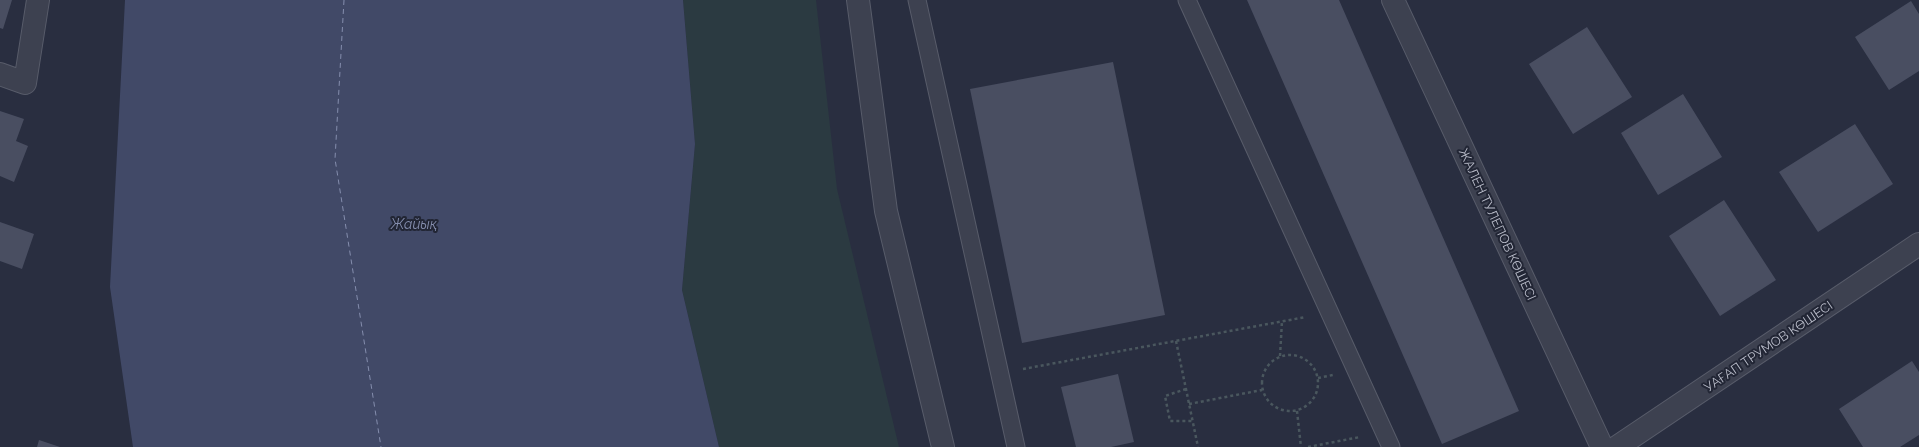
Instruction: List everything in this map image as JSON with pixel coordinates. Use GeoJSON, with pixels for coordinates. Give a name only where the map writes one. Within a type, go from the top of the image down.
{"type":"FeatureCollection","features":[{"type":"Feature","properties":{"kind":"street"},"geometry":{"type":"LineString","coordinates":[[0,74],[25,83],[38,0]]}},
{"type":"Feature","properties":{"kind":"street"},"geometry":{"type":"LineString","coordinates":[[858,0],[886,211],[943,447]]}},
{"type":"Feature","properties":{"kind":"street","name":"ЖАЛЕН ТУЛЕПОВ КӨШЕСІ"},"geometry":{"type":"LineString","coordinates":[[1393,0],[1602,447]]}},
{"type":"Feature","properties":{"kind":"street","name":"УАҒАП ТРУМОВ КӨШЕСІ"},"geometry":{"type":"LineString","coordinates":[[1618,447],[1919,244]]}},
{"type":"Feature","properties":{"kind":"lane"},"geometry":{"type":"LineString","coordinates":[[917,0],[1016,447]]}},
{"type":"Feature","properties":{"kind":"lane"},"geometry":{"type":"LineString","coordinates":[[1187,0],[1388,439]]}},
{"type":"Feature","properties":{"kind":"path"},"geometry":{"type":"LineString","coordinates":[[1019,369],[1330,313]]}},
{"type":"Feature","properties":{"kind":"path"},"geometry":{"type":"LineString","coordinates":[[1280,356],[1282,321]]}},
{"type":"Feature","properties":{"kind":"path"},"geometry":{"type":"LineString","coordinates":[[1176,341],[1198,447]]}},
{"type":"Feature","properties":{"kind":"path"},"geometry":{"type":"LineString","coordinates":[[1290,354],[1300,356],[1307,360],[1317,374],[1318,382],[1314,399],[1307,406],[1297,411],[1279,409],[1270,404],[1262,390],[1262,377],[1266,368],[1272,361],[1280,356],[1290,354]]}},
{"type":"Feature","properties":{"kind":"path"},"geometry":{"type":"LineString","coordinates":[[1186,389],[1165,396],[1170,421],[1193,421]]}},
{"type":"Feature","properties":{"kind":"path"},"geometry":{"type":"LineString","coordinates":[[1189,404],[1262,390]]}},
{"type":"Feature","properties":{"kind":"path"},"geometry":{"type":"LineString","coordinates":[[1297,411],[1301,447]]}},
{"type":"Feature","properties":{"kind":"path"},"geometry":{"type":"LineString","coordinates":[[1308,447],[1388,439]]}},
{"type":"Feature","properties":{"kind":"shaded area"},"geometry":{"type":"Polygon","coordinates":[[[683,0],[816,0],[837,189],[899,447],[719,447],[682,290],[695,144],[683,0]]]}},
{"type":"Feature","properties":{"kind":"water","name":"Жайық"},"geometry":{"type":"Polygon","coordinates":[[[125,0],[683,0],[695,144],[682,290],[719,447],[133,447],[110,287],[125,0]]]}},
{"type":"Feature","properties":{"kind":"building"},"geometry":{"type":"Polygon","coordinates":[[[0,0],[12,0],[3,29],[0,28],[0,0]]]}},
{"type":"Feature","properties":{"kind":"building"},"geometry":{"type":"Polygon","coordinates":[[[1247,0],[1339,0],[1519,411],[1442,444],[1247,0]]]}},
{"type":"Feature","properties":{"kind":"building"},"geometry":{"type":"Polygon","coordinates":[[[1911,1],[1919,14],[1919,71],[1889,90],[1855,37],[1911,1]]]}},
{"type":"Feature","properties":{"kind":"building"},"geometry":{"type":"Polygon","coordinates":[[[1587,27],[1632,97],[1573,134],[1529,64],[1587,27]]]}},
{"type":"Feature","properties":{"kind":"building"},"geometry":{"type":"Polygon","coordinates":[[[1113,62],[1165,315],[1022,343],[970,89],[1113,62]]]}},
{"type":"Feature","properties":{"kind":"building"},"geometry":{"type":"Polygon","coordinates":[[[1683,94],[1722,157],[1658,195],[1621,133],[1683,94]]]}},
{"type":"Feature","properties":{"kind":"building"},"geometry":{"type":"Polygon","coordinates":[[[0,111],[24,119],[16,141],[28,146],[14,182],[0,176],[0,111]]]}},
{"type":"Feature","properties":{"kind":"building"},"geometry":{"type":"Polygon","coordinates":[[[1855,124],[1893,184],[1818,232],[1779,172],[1855,124]]]}},
{"type":"Feature","properties":{"kind":"building"},"geometry":{"type":"Polygon","coordinates":[[[1724,200],[1776,280],[1720,316],[1669,236],[1724,200]]]}},
{"type":"Feature","properties":{"kind":"building"},"geometry":{"type":"Polygon","coordinates":[[[0,222],[34,234],[22,269],[0,261],[0,222]]]}},
{"type":"Feature","properties":{"kind":"building"},"geometry":{"type":"Polygon","coordinates":[[[1912,361],[1919,372],[1919,435],[1900,447],[1863,447],[1839,409],[1912,361]]]}},
{"type":"Feature","properties":{"kind":"building"},"geometry":{"type":"Polygon","coordinates":[[[1118,374],[1134,442],[1111,447],[1076,447],[1061,387],[1118,374]]]}},
{"type":"Feature","properties":{"kind":"building"},"geometry":{"type":"Polygon","coordinates":[[[39,440],[60,447],[37,447],[39,440]]]}},
{"type":"Feature","properties":{"kind":"ferry route"},"geometry":{"type":"LineString","coordinates":[[344,0],[335,159],[381,447]]}}]}
